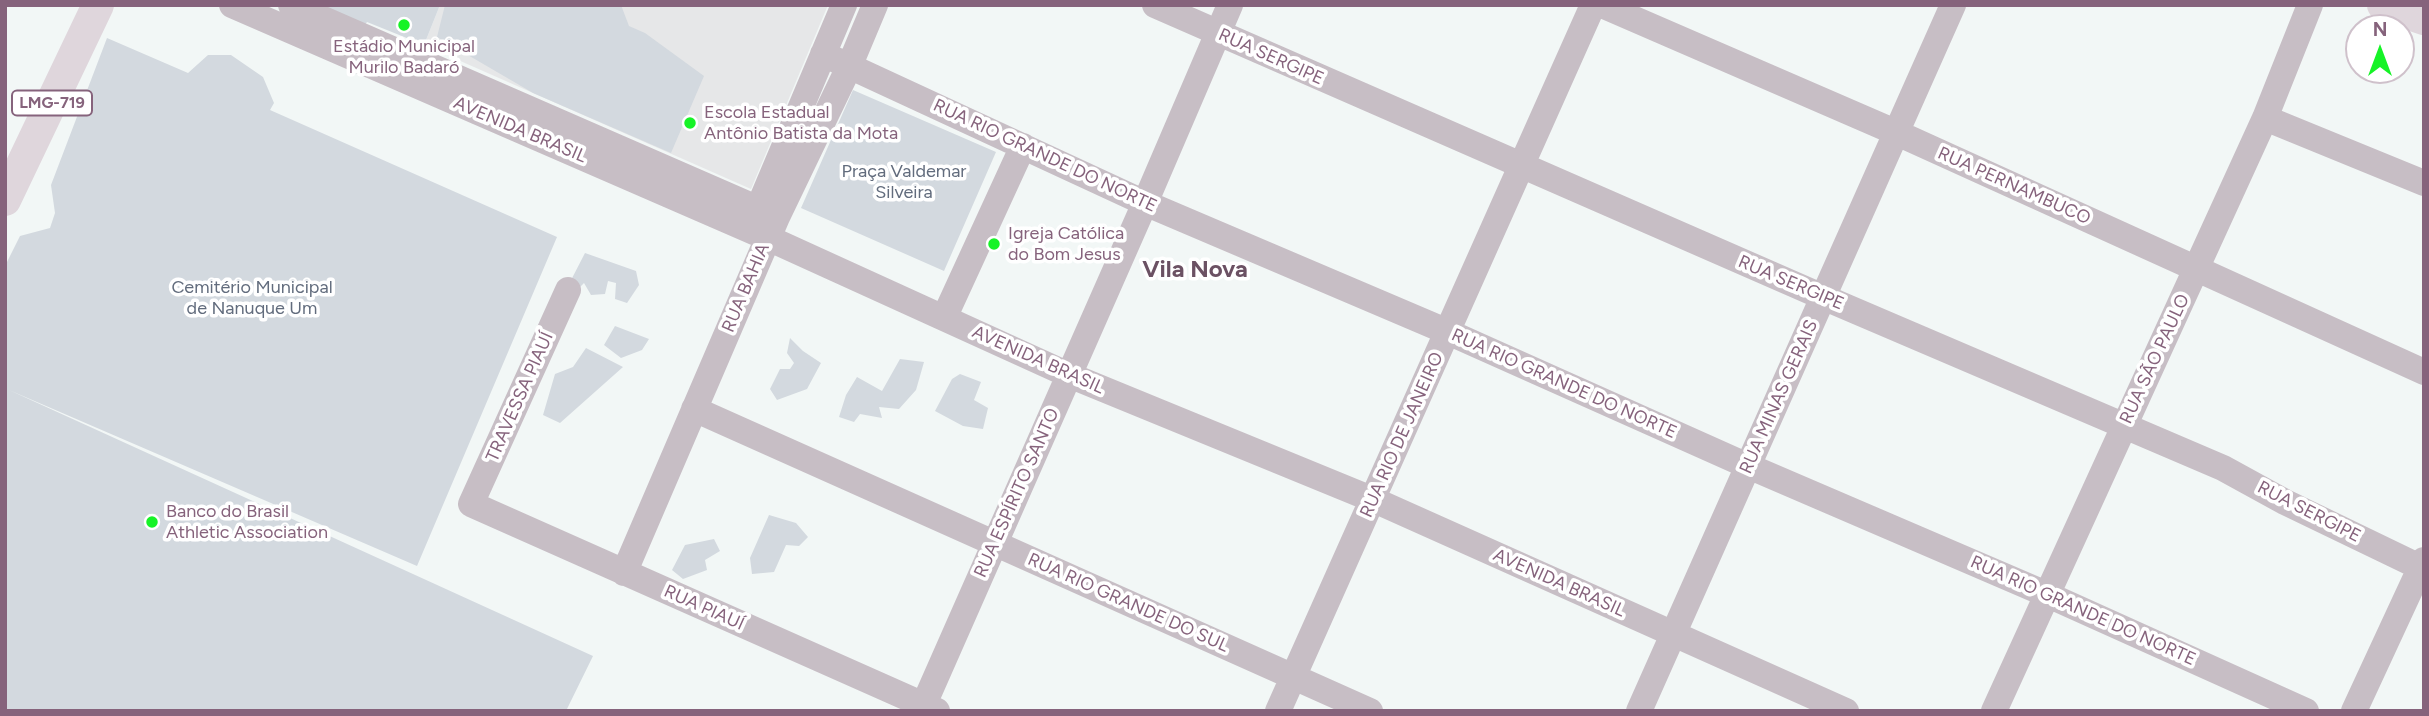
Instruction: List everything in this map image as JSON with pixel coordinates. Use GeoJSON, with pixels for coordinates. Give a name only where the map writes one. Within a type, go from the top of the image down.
{"type":"FeatureCollection","features":[{"type":"Feature","properties":{"kind":"main road","name":"LMG-719"},"geometry":{"type":"LineString","coordinates":[[5,200],[98,5]]}},
{"type":"Feature","properties":{"kind":"main road"},"geometry":{"type":"LineString","coordinates":[[2383,5],[2424,19]]}},
{"type":"Feature","properties":{"kind":"street","name":"AVENIDA BRASIL"},"geometry":{"type":"LineString","coordinates":[[232,5],[763,223]]}},
{"type":"Feature","properties":{"kind":"street","name":"AVENIDA BRASIL"},"geometry":{"type":"LineString","coordinates":[[291,5],[763,223],[944,318],[1069,375],[1374,500],[1846,711]]}},
{"type":"Feature","properties":{"kind":"street","name":"RUA BAHIA"},"geometry":{"type":"LineString","coordinates":[[624,573],[694,409],[823,54],[844,5]]}},
{"type":"Feature","properties":{"kind":"street","name":"RUA BAHIA"},"geometry":{"type":"LineString","coordinates":[[763,223],[849,67],[875,5]]}},
{"type":"Feature","properties":{"kind":"street","name":"RUA SERGIPE"},"geometry":{"type":"LineString","coordinates":[[1155,5],[1823,297],[2223,468],[2285,502],[2423,565]]}},
{"type":"Feature","properties":{"kind":"street","name":"RUA ESPÍRITO SANTO"},"geometry":{"type":"LineString","coordinates":[[927,709],[995,544],[1230,5]]}},
{"type":"Feature","properties":{"kind":"street","name":"RUA RIO DE JANEIRO"},"geometry":{"type":"LineString","coordinates":[[1278,711],[1593,5]]}},
{"type":"Feature","properties":{"kind":"street","name":"RUA PERNAMBUCO"},"geometry":{"type":"LineString","coordinates":[[1601,5],[1895,132],[2424,372]]}},
{"type":"Feature","properties":{"kind":"street","name":"RUA MINAS GERAIS"},"geometry":{"type":"LineString","coordinates":[[1639,711],[1953,5]]}},
{"type":"Feature","properties":{"kind":"street","name":"RUA SÃO PAULO"},"geometry":{"type":"LineString","coordinates":[[1994,711],[2265,118],[2310,5]]}},
{"type":"Feature","properties":{"kind":"street","name":"RUA RIO GRANDE DO NORTE"},"geometry":{"type":"LineString","coordinates":[[823,54],[1145,202],[2046,594],[2306,711]]}},
{"type":"Feature","properties":{"kind":"street"},"geometry":{"type":"LineString","coordinates":[[2265,118],[2424,183]]}},
{"type":"Feature","properties":{"kind":"street"},"geometry":{"type":"LineString","coordinates":[[944,318],[1023,146]]}},
{"type":"Feature","properties":{"kind":"street","name":"TRAVESSA PIAUÍ"},"geometry":{"type":"LineString","coordinates":[[471,505],[568,290]]}},
{"type":"Feature","properties":{"kind":"street","name":"RUA RIO GRANDE DO SUL"},"geometry":{"type":"LineString","coordinates":[[694,409],[1370,711]]}},
{"type":"Feature","properties":{"kind":"street","name":"RUA PIAUÍ"},"geometry":{"type":"LineString","coordinates":[[471,505],[927,709]]}},
{"type":"Feature","properties":{"kind":"street"},"geometry":{"type":"LineString","coordinates":[[2354,711],[2423,565]]}},
{"type":"Feature","properties":{"kind":"shaded area","name":"Escola Estadual Antônio Batista da Mota"},"geometry":{"type":"Polygon","coordinates":[[[440,5],[828,5],[751,189],[424,45],[440,5]]]}},
{"type":"Feature","properties":{"kind":"green space","name":"Estádio Municipal Murilo Badaró"},"geometry":{"type":"Polygon","coordinates":[[[308,5],[440,5],[424,45],[367,22],[363,28],[308,5]]]}},
{"type":"Feature","properties":{"kind":"green space"},"geometry":{"type":"Polygon","coordinates":[[[445,5],[621,5],[629,26],[645,33],[704,76],[671,153],[533,93],[437,37],[445,5]]]}},
{"type":"Feature","properties":{"kind":"green space","name":"Cemitério Municipal de Nanuque Um"},"geometry":{"type":"Polygon","coordinates":[[[107,38],[188,73],[208,55],[231,55],[263,77],[274,103],[270,110],[557,237],[417,566],[9,390],[593,656],[566,711],[5,711],[5,266],[20,236],[50,228],[55,213],[51,185],[107,38]]]}},
{"type":"Feature","properties":{"kind":"green space","name":"Praça Valdemar Silveira"},"geometry":{"type":"Polygon","coordinates":[[[853,90],[996,152],[944,271],[801,208],[853,90]]]}},
{"type":"Feature","properties":{"kind":"green space"},"geometry":{"type":"Polygon","coordinates":[[[585,253],[636,271],[639,285],[627,303],[615,299],[616,283],[608,281],[605,294],[591,295],[584,283],[574,293],[568,286],[585,253]]]}},
{"type":"Feature","properties":{"kind":"green space"},"geometry":{"type":"Polygon","coordinates":[[[615,326],[649,339],[642,350],[621,358],[604,345],[615,326]]]}},
{"type":"Feature","properties":{"kind":"green space"},"geometry":{"type":"Polygon","coordinates":[[[790,338],[821,363],[807,389],[777,400],[770,389],[780,369],[790,369],[794,363],[787,353],[790,338]]]}},
{"type":"Feature","properties":{"kind":"green space"},"geometry":{"type":"Polygon","coordinates":[[[586,348],[623,367],[560,423],[543,415],[555,374],[573,367],[586,348]]]}},
{"type":"Feature","properties":{"kind":"green space"},"geometry":{"type":"Polygon","coordinates":[[[900,359],[924,362],[916,390],[899,409],[879,407],[882,418],[860,414],[854,422],[839,417],[846,395],[857,377],[882,391],[900,359]]]}},
{"type":"Feature","properties":{"kind":"green space"},"geometry":{"type":"Polygon","coordinates":[[[960,374],[981,382],[974,400],[988,408],[983,429],[963,426],[935,411],[952,379],[960,374]]]}},
{"type":"Feature","properties":{"kind":"green space"},"geometry":{"type":"Polygon","coordinates":[[[769,515],[796,523],[808,537],[799,546],[786,545],[774,572],[752,574],[750,558],[769,515]]]}},
{"type":"Feature","properties":{"kind":"green space"},"geometry":{"type":"Polygon","coordinates":[[[714,539],[720,551],[705,560],[707,570],[683,579],[672,570],[685,545],[714,539]]]}},
{"type":"Feature","properties":{"kind":"place","name":"Estádio Municipal Murilo Badaró"},"geometry":{"type":"Point","coordinates":[404,25]}},
{"type":"Feature","properties":{"kind":"place","name":"Escola Estadual Antônio Batista da Mota"},"geometry":{"type":"Point","coordinates":[690,123]}},
{"type":"Feature","properties":{"kind":"place","name":"Igreja Católica do Bom Jesus"},"geometry":{"type":"Point","coordinates":[994,244]}},
{"type":"Feature","properties":{"kind":"place","name":"Banco do Brasil Athletic Association"},"geometry":{"type":"Point","coordinates":[152,522]}},
{"type":"Feature","properties":{"kind":"district","name":"Vila Nova"},"geometry":{"type":"Point","coordinates":[1195,270]}}]}
